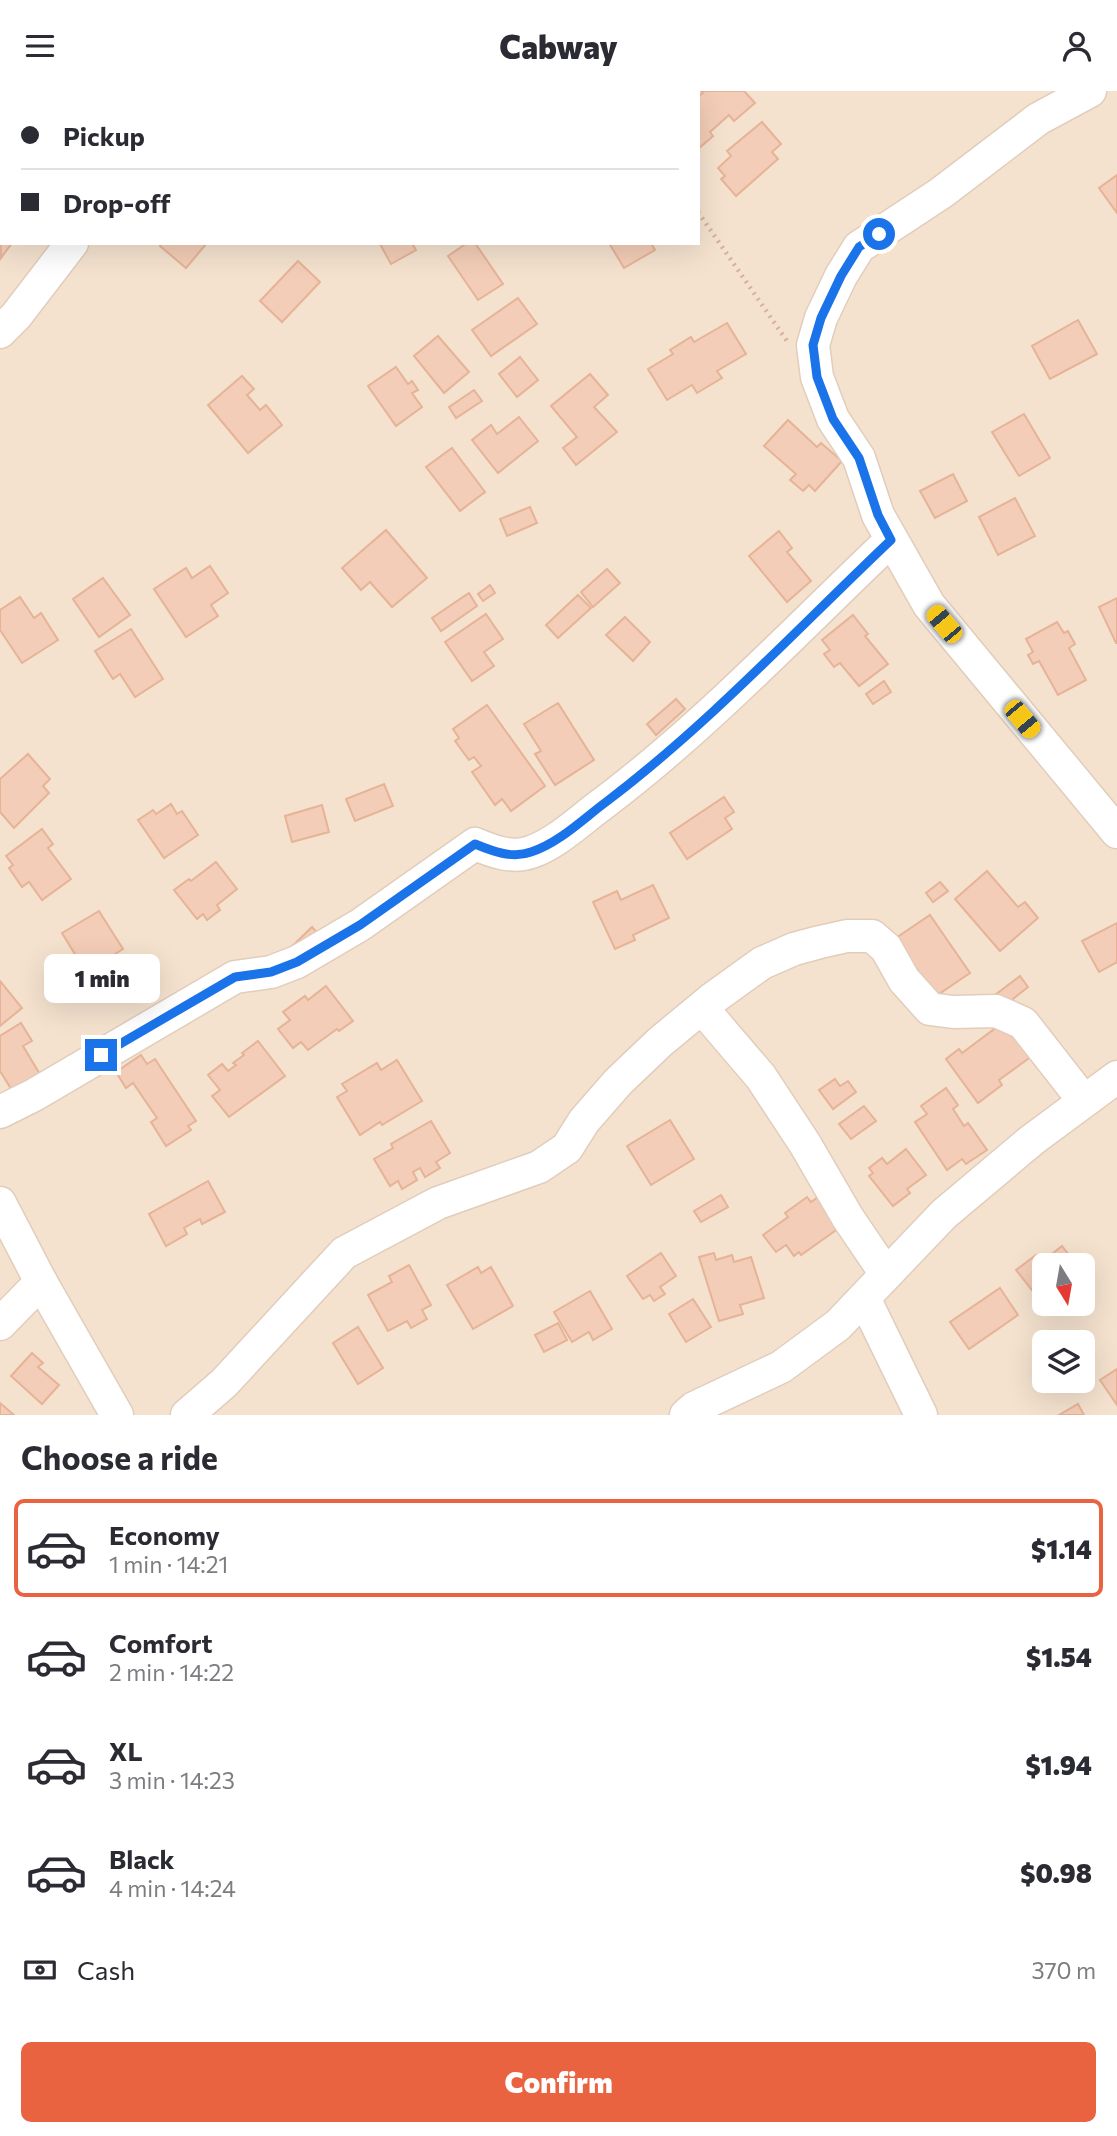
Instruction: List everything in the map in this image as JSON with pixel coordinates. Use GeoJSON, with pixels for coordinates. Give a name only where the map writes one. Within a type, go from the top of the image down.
{"type":"FeatureCollection","features":[{"type":"Feature","properties":{"kind":"street"},"geometry":{"type":"LineString","coordinates":[[1090,91],[1038,119],[941,193],[859,247],[841,276],[821,318],[813,345],[817,377],[833,419],[859,458],[878,515],[929,605],[1117,832]]}},
{"type":"Feature","properties":{"kind":"street"},"geometry":{"type":"LineString","coordinates":[[0,332],[16,316],[70,245]]}},
{"type":"Feature","properties":{"kind":"street"},"geometry":{"type":"LineString","coordinates":[[0,1112],[34,1095],[235,977],[271,972],[297,962],[360,925],[475,844],[502,854],[529,853],[550,843],[630,784],[742,687],[777,648],[891,540]]}},
{"type":"Feature","properties":{"kind":"street"},"geometry":{"type":"LineString","coordinates":[[187,1415],[224,1383],[344,1253],[438,1203],[539,1167],[567,1148],[584,1121],[618,1082],[660,1042],[762,963],[794,949],[847,936],[873,936],[886,949],[904,980],[930,1009],[953,1012],[996,1011],[1023,1023],[1084,1101]]}},
{"type":"Feature","properties":{"kind":"street"},"geometry":{"type":"LineString","coordinates":[[702,1007],[761,1077],[886,1275]]}},
{"type":"Feature","properties":{"kind":"street"},"geometry":{"type":"LineString","coordinates":[[686,1415],[694,1408],[781,1367],[838,1325],[944,1214],[1032,1140],[1117,1077]]}},
{"type":"Feature","properties":{"kind":"street"},"geometry":{"type":"LineString","coordinates":[[0,1203],[41,1282],[117,1415]]}},
{"type":"Feature","properties":{"kind":"street"},"geometry":{"type":"LineString","coordinates":[[0,1324],[41,1282]]}},
{"type":"Feature","properties":{"kind":"street"},"geometry":{"type":"LineString","coordinates":[[864,1298],[921,1415]]}},
{"type":"Feature","properties":{"kind":"path"},"geometry":{"type":"LineString","coordinates":[[700,215],[790,345]]}},
{"type":"Feature","properties":{"kind":"shaded area"},"geometry":{"type":"Polygon","coordinates":[[[700,91],[1117,91],[1117,1415],[0,1415],[0,245],[700,245],[700,91]]]}},
{"type":"Feature","properties":{"kind":"building"},"geometry":{"type":"Polygon","coordinates":[[[701,91],[744,91],[755,103],[734,121],[729,115],[710,132],[713,136],[700,147],[700,95],[703,93],[701,91]]]}},
{"type":"Feature","properties":{"kind":"building"},"geometry":{"type":"Polygon","coordinates":[[[762,122],[781,144],[772,152],[778,159],[736,196],[721,179],[725,176],[718,168],[731,156],[727,151],[762,122]]]}},
{"type":"Feature","properties":{"kind":"building"},"geometry":{"type":"Polygon","coordinates":[[[1117,175],[1117,213],[1099,188],[1117,175]]]}},
{"type":"Feature","properties":{"kind":"building"},"geometry":{"type":"Polygon","coordinates":[[[1,245],[11,245],[1,258],[1,245]]]}},
{"type":"Feature","properties":{"kind":"building"},"geometry":{"type":"Polygon","coordinates":[[[161,245],[205,245],[186,268],[161,245]]]}},
{"type":"Feature","properties":{"kind":"building"},"geometry":{"type":"Polygon","coordinates":[[[381,245],[413,245],[416,250],[391,264],[381,245]]]}},
{"type":"Feature","properties":{"kind":"building"},"geometry":{"type":"Polygon","coordinates":[[[464,245],[476,245],[503,284],[478,300],[448,256],[464,245]]]}},
{"type":"Feature","properties":{"kind":"building"},"geometry":{"type":"Polygon","coordinates":[[[610,245],[652,245],[655,250],[624,268],[610,245]]]}},
{"type":"Feature","properties":{"kind":"building"},"geometry":{"type":"Polygon","coordinates":[[[298,261],[320,282],[282,322],[260,301],[298,261]]]}},
{"type":"Feature","properties":{"kind":"building"},"geometry":{"type":"Polygon","coordinates":[[[518,298],[537,324],[491,356],[472,330],[518,298]]]}},
{"type":"Feature","properties":{"kind":"building"},"geometry":{"type":"Polygon","coordinates":[[[1078,320],[1097,354],[1050,379],[1032,346],[1078,320]]]}},
{"type":"Feature","properties":{"kind":"building"},"geometry":{"type":"Polygon","coordinates":[[[727,323],[746,354],[717,371],[722,378],[697,393],[692,385],[667,400],[648,369],[673,354],[670,350],[691,337],[694,342],[727,323]]]}},
{"type":"Feature","properties":{"kind":"building"},"geometry":{"type":"Polygon","coordinates":[[[438,336],[469,372],[444,393],[414,356],[438,336]]]}},
{"type":"Feature","properties":{"kind":"building"},"geometry":{"type":"Polygon","coordinates":[[[520,357],[538,380],[517,397],[499,374],[520,357]]]}},
{"type":"Feature","properties":{"kind":"building"},"geometry":{"type":"Polygon","coordinates":[[[396,367],[408,384],[412,381],[418,390],[412,393],[422,407],[396,426],[368,386],[396,367]]]}},
{"type":"Feature","properties":{"kind":"building"},"geometry":{"type":"Polygon","coordinates":[[[590,374],[608,395],[594,407],[617,432],[576,465],[563,448],[577,437],[551,406],[590,374]]]}},
{"type":"Feature","properties":{"kind":"building"},"geometry":{"type":"Polygon","coordinates":[[[242,376],[254,389],[247,395],[260,410],[266,405],[282,425],[248,453],[208,405],[242,376]]]}},
{"type":"Feature","properties":{"kind":"building"},"geometry":{"type":"Polygon","coordinates":[[[474,390],[482,401],[456,418],[449,407],[474,390]]]}},
{"type":"Feature","properties":{"kind":"building"},"geometry":{"type":"Polygon","coordinates":[[[1024,414],[1050,458],[1019,476],[992,432],[1024,414]]]}},
{"type":"Feature","properties":{"kind":"building"},"geometry":{"type":"Polygon","coordinates":[[[519,417],[538,441],[498,473],[472,440],[491,425],[497,434],[519,417]]]}},
{"type":"Feature","properties":{"kind":"building"},"geometry":{"type":"Polygon","coordinates":[[[788,420],[817,447],[821,443],[842,461],[815,491],[809,485],[803,491],[790,480],[796,474],[764,446],[788,420]]]}},
{"type":"Feature","properties":{"kind":"building"},"geometry":{"type":"Polygon","coordinates":[[[452,448],[485,492],[460,511],[426,467],[452,448]]]}},
{"type":"Feature","properties":{"kind":"building"},"geometry":{"type":"Polygon","coordinates":[[[953,474],[967,501],[935,518],[920,491],[953,474]]]}},
{"type":"Feature","properties":{"kind":"building"},"geometry":{"type":"Polygon","coordinates":[[[1015,498],[1035,536],[998,555],[979,517],[1015,498]]]}},
{"type":"Feature","properties":{"kind":"building"},"geometry":{"type":"Polygon","coordinates":[[[530,507],[537,523],[507,536],[500,519],[530,507]]]}},
{"type":"Feature","properties":{"kind":"building"},"geometry":{"type":"Polygon","coordinates":[[[386,530],[427,578],[392,607],[370,582],[361,590],[342,568],[386,530]]]}},
{"type":"Feature","properties":{"kind":"building"},"geometry":{"type":"Polygon","coordinates":[[[779,531],[792,548],[787,552],[811,581],[787,602],[749,556],[779,531]]]}},
{"type":"Feature","properties":{"kind":"building"},"geometry":{"type":"Polygon","coordinates":[[[210,566],[228,593],[211,605],[218,616],[186,637],[154,589],[186,568],[192,578],[210,566]]]}},
{"type":"Feature","properties":{"kind":"building"},"geometry":{"type":"Polygon","coordinates":[[[607,569],[620,583],[593,607],[581,592],[607,569]]]}},
{"type":"Feature","properties":{"kind":"building"},"geometry":{"type":"Polygon","coordinates":[[[103,578],[130,615],[99,637],[73,599],[103,578]]]}},
{"type":"Feature","properties":{"kind":"building"},"geometry":{"type":"Polygon","coordinates":[[[490,585],[495,593],[483,601],[478,594],[490,585]]]}},
{"type":"Feature","properties":{"kind":"building"},"geometry":{"type":"Polygon","coordinates":[[[469,593],[477,606],[441,631],[432,618],[469,593]]]}},
{"type":"Feature","properties":{"kind":"building"},"geometry":{"type":"Polygon","coordinates":[[[578,595],[591,608],[558,638],[546,625],[578,595]]]}},
{"type":"Feature","properties":{"kind":"building"},"geometry":{"type":"Polygon","coordinates":[[[20,597],[34,618],[41,613],[58,640],[22,663],[0,630],[0,610],[20,597]]]}},
{"type":"Feature","properties":{"kind":"building"},"geometry":{"type":"Polygon","coordinates":[[[1117,598],[1117,643],[1116,643],[1099,607],[1117,598]]]}},
{"type":"Feature","properties":{"kind":"building"},"geometry":{"type":"Polygon","coordinates":[[[486,614],[503,639],[484,652],[494,666],[472,681],[445,642],[486,614]]]}},
{"type":"Feature","properties":{"kind":"building"},"geometry":{"type":"Polygon","coordinates":[[[853,615],[868,634],[865,636],[888,664],[859,686],[840,663],[834,667],[824,654],[830,650],[822,640],[853,615]]]}},
{"type":"Feature","properties":{"kind":"building"},"geometry":{"type":"Polygon","coordinates":[[[625,617],[650,642],[633,661],[606,635],[625,617]]]}},
{"type":"Feature","properties":{"kind":"building"},"geometry":{"type":"Polygon","coordinates":[[[1057,622],[1064,633],[1068,631],[1075,644],[1069,648],[1086,680],[1058,695],[1039,661],[1033,664],[1028,655],[1033,652],[1026,639],[1057,622]]]}},
{"type":"Feature","properties":{"kind":"building"},"geometry":{"type":"Polygon","coordinates":[[[131,629],[163,679],[135,697],[120,674],[113,679],[95,651],[131,629]]]}},
{"type":"Feature","properties":{"kind":"building"},"geometry":{"type":"Polygon","coordinates":[[[884,681],[891,692],[873,704],[866,694],[884,681]]]}},
{"type":"Feature","properties":{"kind":"building"},"geometry":{"type":"Polygon","coordinates":[[[676,699],[685,709],[656,735],[647,724],[676,699]]]}},
{"type":"Feature","properties":{"kind":"building"},"geometry":{"type":"Polygon","coordinates":[[[558,703],[594,760],[555,785],[535,754],[541,751],[524,724],[558,703]]]}},
{"type":"Feature","properties":{"kind":"building"},"geometry":{"type":"Polygon","coordinates":[[[487,705],[545,786],[511,811],[502,799],[495,805],[472,772],[481,766],[474,757],[469,760],[455,741],[459,738],[453,729],[487,705]]]}},
{"type":"Feature","properties":{"kind":"building"},"geometry":{"type":"Polygon","coordinates":[[[28,754],[50,779],[43,786],[49,793],[14,828],[0,812],[0,779],[28,754]]]}},
{"type":"Feature","properties":{"kind":"building"},"geometry":{"type":"Polygon","coordinates":[[[384,784],[393,806],[355,821],[346,799],[384,784]]]}},
{"type":"Feature","properties":{"kind":"building"},"geometry":{"type":"Polygon","coordinates":[[[724,797],[734,812],[725,818],[732,829],[687,859],[670,833],[724,797]]]}},
{"type":"Feature","properties":{"kind":"building"},"geometry":{"type":"Polygon","coordinates":[[[171,804],[177,814],[182,811],[198,835],[164,858],[138,820],[153,810],[156,814],[171,804]]]}},
{"type":"Feature","properties":{"kind":"building"},"geometry":{"type":"Polygon","coordinates":[[[322,805],[329,832],[292,842],[285,816],[322,805]]]}},
{"type":"Feature","properties":{"kind":"building"},"geometry":{"type":"Polygon","coordinates":[[[42,829],[53,844],[48,848],[71,879],[42,900],[29,882],[22,887],[9,868],[13,865],[6,856],[42,829]]]}},
{"type":"Feature","properties":{"kind":"building"},"geometry":{"type":"Polygon","coordinates":[[[216,862],[237,889],[217,905],[220,910],[207,920],[203,914],[197,919],[174,890],[216,862]]]}},
{"type":"Feature","properties":{"kind":"building"},"geometry":{"type":"Polygon","coordinates":[[[987,871],[1018,907],[1025,902],[1038,918],[1000,951],[955,899],[987,871]]]}},
{"type":"Feature","properties":{"kind":"building"},"geometry":{"type":"Polygon","coordinates":[[[940,882],[948,891],[933,902],[926,893],[940,882]]]}},
{"type":"Feature","properties":{"kind":"building"},"geometry":{"type":"Polygon","coordinates":[[[653,885],[669,918],[633,935],[635,940],[615,949],[593,902],[617,891],[621,900],[653,885]]]}},
{"type":"Feature","properties":{"kind":"building"},"geometry":{"type":"Polygon","coordinates":[[[99,911],[123,949],[86,972],[62,933],[99,911]]]}},
{"type":"Feature","properties":{"kind":"building"},"geometry":{"type":"Polygon","coordinates":[[[930,915],[970,973],[933,998],[896,938],[930,915]]]}},
{"type":"Feature","properties":{"kind":"building"},"geometry":{"type":"Polygon","coordinates":[[[1117,923],[1117,962],[1099,972],[1082,941],[1117,923]]]}},
{"type":"Feature","properties":{"kind":"building"},"geometry":{"type":"Polygon","coordinates":[[[312,927],[321,937],[283,955],[312,927]]]}},
{"type":"Feature","properties":{"kind":"building"},"geometry":{"type":"Polygon","coordinates":[[[1020,976],[1028,987],[1004,1006],[995,995],[1020,976]]]}},
{"type":"Feature","properties":{"kind":"building"},"geometry":{"type":"Polygon","coordinates":[[[0,981],[22,1008],[0,1026],[0,981]]]}},
{"type":"Feature","properties":{"kind":"building"},"geometry":{"type":"Polygon","coordinates":[[[326,986],[353,1021],[308,1050],[301,1042],[293,1048],[278,1029],[290,1020],[283,1012],[305,996],[308,1000],[326,986]]]}},
{"type":"Feature","properties":{"kind":"building"},"geometry":{"type":"Polygon","coordinates":[[[1005,1021],[1032,1056],[999,1080],[1002,1085],[978,1103],[946,1059],[959,1049],[962,1053],[1005,1021]]]}},
{"type":"Feature","properties":{"kind":"building"},"geometry":{"type":"Polygon","coordinates":[[[21,1023],[32,1041],[23,1046],[41,1076],[13,1092],[0,1071],[0,1036],[21,1023]]]}},
{"type":"Feature","properties":{"kind":"building"},"geometry":{"type":"Polygon","coordinates":[[[258,1041],[285,1076],[229,1117],[212,1096],[220,1090],[208,1075],[222,1064],[228,1071],[236,1065],[233,1063],[244,1055],[242,1053],[258,1041]]]}},
{"type":"Feature","properties":{"kind":"building"},"geometry":{"type":"Polygon","coordinates":[[[141,1055],[147,1064],[155,1059],[196,1121],[188,1126],[191,1130],[166,1146],[151,1122],[157,1118],[133,1083],[126,1088],[116,1072],[141,1055]]]}},
{"type":"Feature","properties":{"kind":"building"},"geometry":{"type":"Polygon","coordinates":[[[397,1060],[422,1101],[360,1135],[337,1097],[347,1091],[342,1084],[377,1063],[381,1070],[397,1060]]]}},
{"type":"Feature","properties":{"kind":"building"},"geometry":{"type":"Polygon","coordinates":[[[835,1079],[840,1086],[848,1081],[856,1092],[833,1109],[819,1090],[835,1079]]]}},
{"type":"Feature","properties":{"kind":"building"},"geometry":{"type":"Polygon","coordinates":[[[946,1088],[958,1105],[953,1109],[964,1126],[968,1123],[987,1150],[966,1164],[962,1159],[947,1170],[915,1122],[927,1114],[921,1106],[946,1088]]]}},
{"type":"Feature","properties":{"kind":"building"},"geometry":{"type":"Polygon","coordinates":[[[864,1106],[876,1121],[851,1139],[839,1124],[864,1106]]]}},
{"type":"Feature","properties":{"kind":"building"},"geometry":{"type":"Polygon","coordinates":[[[670,1120],[694,1159],[651,1185],[627,1146],[670,1120]]]}},
{"type":"Feature","properties":{"kind":"building"},"geometry":{"type":"Polygon","coordinates":[[[431,1121],[450,1153],[436,1162],[440,1168],[425,1177],[420,1168],[413,1172],[417,1180],[402,1189],[398,1181],[390,1186],[374,1159],[393,1148],[391,1144],[431,1121]]]}},
{"type":"Feature","properties":{"kind":"building"},"geometry":{"type":"Polygon","coordinates":[[[906,1149],[926,1175],[907,1189],[910,1193],[893,1206],[869,1176],[873,1173],[869,1168],[882,1158],[887,1164],[906,1149]]]}},
{"type":"Feature","properties":{"kind":"building"},"geometry":{"type":"Polygon","coordinates":[[[208,1181],[225,1212],[202,1224],[200,1219],[184,1228],[187,1234],[166,1246],[149,1214],[208,1181]]]}},
{"type":"Feature","properties":{"kind":"building"},"geometry":{"type":"Polygon","coordinates":[[[828,1190],[842,1226],[801,1255],[799,1252],[794,1256],[786,1245],[776,1252],[763,1235],[788,1217],[785,1213],[807,1197],[811,1202],[828,1190]]]}},
{"type":"Feature","properties":{"kind":"building"},"geometry":{"type":"Polygon","coordinates":[[[721,1195],[728,1207],[701,1222],[694,1211],[721,1195]]]}},
{"type":"Feature","properties":{"kind":"building"},"geometry":{"type":"Polygon","coordinates":[[[1062,1246],[1068,1253],[1053,1253],[1062,1246]]]}},
{"type":"Feature","properties":{"kind":"building"},"geometry":{"type":"Polygon","coordinates":[[[661,1253],[676,1276],[660,1287],[665,1294],[654,1301],[650,1295],[643,1299],[627,1276],[661,1253]]]}},
{"type":"Feature","properties":{"kind":"building"},"geometry":{"type":"Polygon","coordinates":[[[714,1253],[716,1260],[732,1255],[734,1262],[751,1257],[764,1298],[740,1305],[743,1314],[719,1321],[699,1257],[714,1253]]]}},
{"type":"Feature","properties":{"kind":"building"},"geometry":{"type":"Polygon","coordinates":[[[1032,1258],[1032,1290],[1016,1270],[1032,1258]]]}},
{"type":"Feature","properties":{"kind":"building"},"geometry":{"type":"Polygon","coordinates":[[[409,1265],[431,1305],[422,1310],[427,1319],[411,1328],[407,1321],[388,1331],[368,1295],[392,1282],[389,1276],[409,1265]]]}},
{"type":"Feature","properties":{"kind":"building"},"geometry":{"type":"Polygon","coordinates":[[[478,1267],[481,1273],[491,1267],[513,1306],[473,1329],[447,1285],[478,1267]]]}},
{"type":"Feature","properties":{"kind":"building"},"geometry":{"type":"Polygon","coordinates":[[[1000,1288],[1018,1315],[969,1349],[950,1322],[1000,1288]]]}},
{"type":"Feature","properties":{"kind":"building"},"geometry":{"type":"Polygon","coordinates":[[[590,1291],[612,1329],[593,1340],[589,1332],[572,1342],[554,1312],[590,1291]]]}},
{"type":"Feature","properties":{"kind":"building"},"geometry":{"type":"Polygon","coordinates":[[[693,1299],[711,1327],[686,1342],[669,1314],[693,1299]]]}},
{"type":"Feature","properties":{"kind":"building"},"geometry":{"type":"Polygon","coordinates":[[[558,1323],[567,1340],[544,1352],[535,1335],[558,1323]]]}},
{"type":"Feature","properties":{"kind":"building"},"geometry":{"type":"Polygon","coordinates":[[[358,1327],[383,1368],[358,1384],[333,1343],[358,1327]]]}},
{"type":"Feature","properties":{"kind":"building"},"geometry":{"type":"Polygon","coordinates":[[[32,1353],[43,1363],[38,1367],[59,1385],[42,1404],[11,1376],[32,1353]]]}},
{"type":"Feature","properties":{"kind":"building"},"geometry":{"type":"Polygon","coordinates":[[[1117,1369],[1117,1405],[1100,1380],[1117,1369]]]}},
{"type":"Feature","properties":{"kind":"building"},"geometry":{"type":"Polygon","coordinates":[[[0,1403],[14,1415],[0,1415],[0,1403]]]}},
{"type":"Feature","properties":{"kind":"building"},"geometry":{"type":"Polygon","coordinates":[[[1078,1404],[1084,1415],[1059,1415],[1078,1404]]]}},
{"type":"Feature","properties":{"kind":"route"},"geometry":{"type":"LineString","coordinates":[[101,1055],[235,977],[271,972],[297,962],[360,925],[475,844],[502,854],[529,853],[550,843],[630,784],[742,687],[777,648],[891,540],[878,515],[859,458],[833,419],[817,377],[813,345],[821,318],[841,276],[859,247],[879,234]]}}]}
